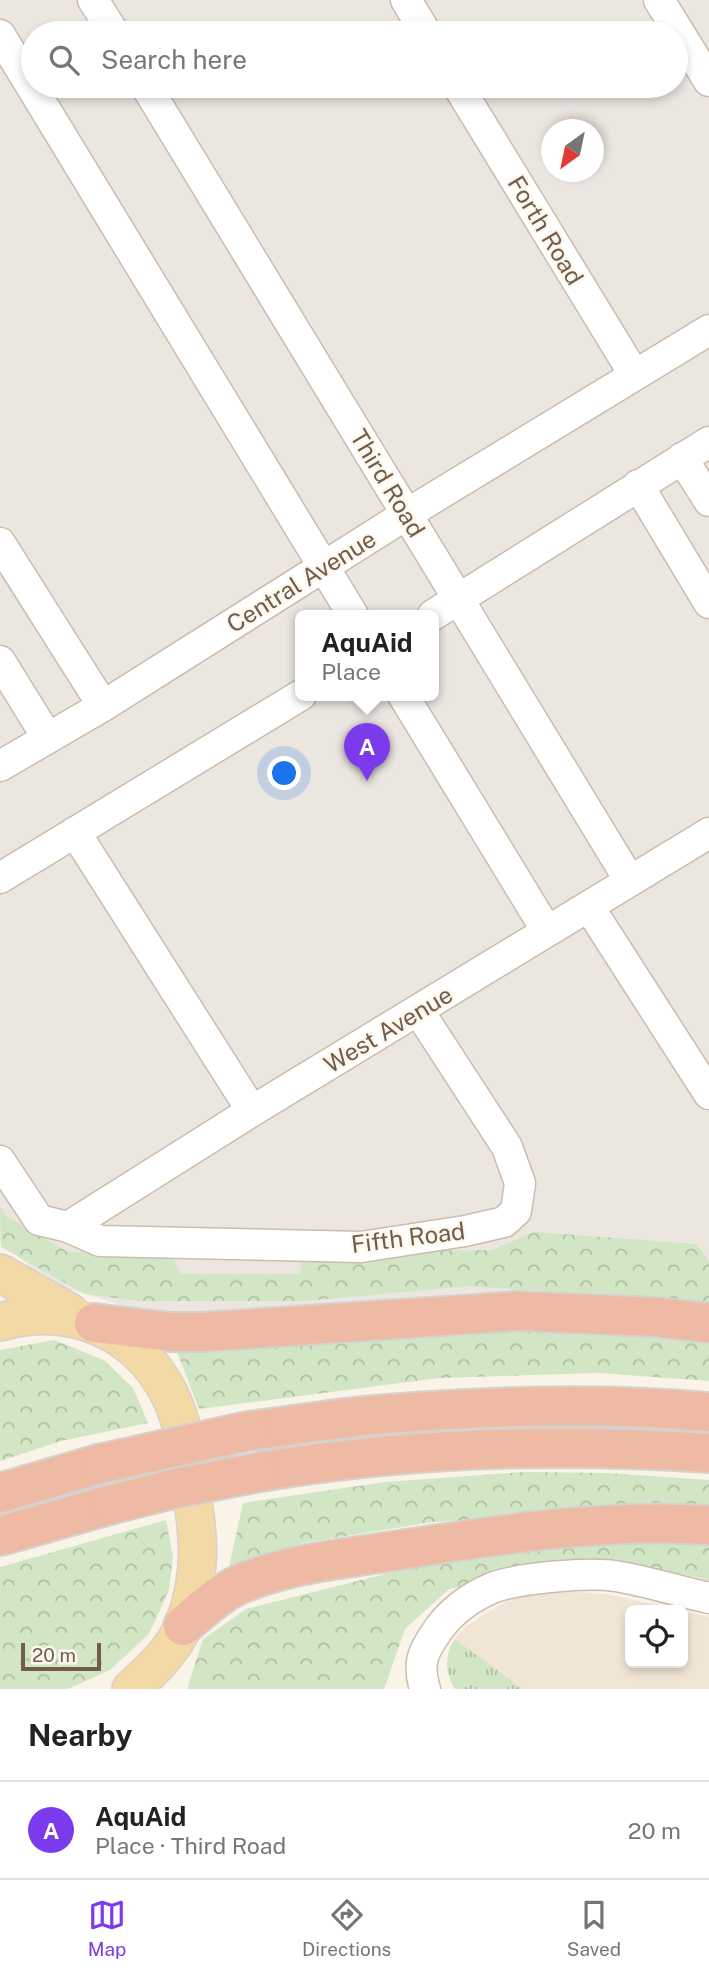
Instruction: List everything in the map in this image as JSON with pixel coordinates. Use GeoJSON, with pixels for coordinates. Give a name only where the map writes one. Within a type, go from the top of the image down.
{"type":"FeatureCollection","features":[{"type":"Feature","properties":{"kind":"highway"},"geometry":{"type":"LineString","coordinates":[[88,1321],[170,1332],[203,1332],[517,1311],[656,1317],[709,1323]]}},
{"type":"Feature","properties":{"kind":"highway"},"geometry":{"type":"LineString","coordinates":[[0,1493],[99,1464],[248,1431],[373,1415],[496,1408],[603,1407],[709,1412]]}},
{"type":"Feature","properties":{"kind":"highway"},"geometry":{"type":"LineString","coordinates":[[0,1536],[177,1488],[260,1472],[368,1458],[537,1447],[709,1453]]}},
{"type":"Feature","properties":{"kind":"highway"},"geometry":{"type":"LineString","coordinates":[[179,1633],[209,1605],[240,1584],[313,1562],[474,1538],[612,1524],[709,1525]]}},
{"type":"Feature","properties":{"kind":"main road"},"geometry":{"type":"LineString","coordinates":[[0,1273],[34,1295],[121,1339],[138,1352],[154,1371],[181,1424],[198,1528],[199,1563],[193,1596],[155,1689]]}},
{"type":"Feature","properties":{"kind":"main road"},"geometry":{"type":"LineString","coordinates":[[0,1322],[35,1315],[55,1315],[88,1321]]}},
{"type":"Feature","properties":{"kind":"main road"},"geometry":{"type":"LineString","coordinates":[[131,1689],[150,1672],[179,1633]]}},
{"type":"Feature","properties":{"kind":"street"},"geometry":{"type":"LineString","coordinates":[[93,0],[106,21]]}},
{"type":"Feature","properties":{"kind":"street"},"geometry":{"type":"LineString","coordinates":[[406,0],[419,21]]}},
{"type":"Feature","properties":{"kind":"street"},"geometry":{"type":"LineString","coordinates":[[659,0],[672,21]]}},
{"type":"Feature","properties":{"kind":"street"},"geometry":{"type":"LineString","coordinates":[[0,35],[21,69]]}},
{"type":"Feature","properties":{"kind":"street"},"geometry":{"type":"LineString","coordinates":[[688,47],[709,81]]}},
{"type":"Feature","properties":{"kind":"street"},"geometry":{"type":"LineString","coordinates":[[38,98],[350,610]]}},
{"type":"Feature","properties":{"kind":"street","name":"Third Road"},"geometry":{"type":"LineString","coordinates":[[153,98],[631,881]]}},
{"type":"Feature","properties":{"kind":"street","name":"Forth Road"},"geometry":{"type":"LineString","coordinates":[[465,98],[634,374]]}},
{"type":"Feature","properties":{"kind":"street","name":"Central Avenue"},"geometry":{"type":"LineString","coordinates":[[0,766],[103,706],[407,513],[709,330]]}},
{"type":"Feature","properties":{"kind":"street"},"geometry":{"type":"LineString","coordinates":[[439,611],[709,442]]}},
{"type":"Feature","properties":{"kind":"street"},"geometry":{"type":"LineString","coordinates":[[682,458],[709,502]]}},
{"type":"Feature","properties":{"kind":"street"},"geometry":{"type":"LineString","coordinates":[[638,485],[709,603]]}},
{"type":"Feature","properties":{"kind":"street"},"geometry":{"type":"LineString","coordinates":[[0,543],[103,706]]}},
{"type":"Feature","properties":{"kind":"street"},"geometry":{"type":"LineString","coordinates":[[0,662],[47,737]]}},
{"type":"Feature","properties":{"kind":"street"},"geometry":{"type":"LineString","coordinates":[[0,878],[295,699]]}},
{"type":"Feature","properties":{"kind":"street"},"geometry":{"type":"LineString","coordinates":[[406,701],[547,931]]}},
{"type":"Feature","properties":{"kind":"street"},"geometry":{"type":"LineString","coordinates":[[75,832],[252,1111]]}},
{"type":"Feature","properties":{"kind":"street","name":"West Avenue"},"geometry":{"type":"LineString","coordinates":[[68,1227],[252,1111],[709,833]]}},
{"type":"Feature","properties":{"kind":"street"},"geometry":{"type":"LineString","coordinates":[[589,907],[709,1094]]}},
{"type":"Feature","properties":{"kind":"street","name":"Fifth Road"},"geometry":{"type":"LineString","coordinates":[[0,1161],[39,1220],[68,1227],[100,1241],[361,1247],[465,1231],[504,1222],[516,1211],[520,1183],[507,1147],[418,1010]]}},
{"type":"Feature","properties":{"kind":"street"},"geometry":{"type":"LineString","coordinates":[[425,1689],[420,1673],[424,1649],[443,1622],[463,1603],[495,1587],[574,1575],[613,1576],[709,1598]]}},
{"type":"Feature","properties":{"kind":"shaded area"},"geometry":{"type":"Polygon","coordinates":[[[0,0],[709,0],[709,1314],[476,1292],[206,1314],[142,1312],[48,1282],[0,1241],[0,0]]]}},
{"type":"Feature","properties":{"kind":"shaded area"},"geometry":{"type":"Polygon","coordinates":[[[539,1590],[607,1594],[656,1605],[625,1605],[625,1668],[688,1668],[688,1612],[709,1617],[709,1689],[523,1689],[455,1639],[464,1628],[507,1601],[539,1590]]]}},
{"type":"Feature","properties":{"kind":"green space"},"geometry":{"type":"Polygon","coordinates":[[[0,1207],[5,1215],[68,1252],[170,1252],[180,1274],[301,1274],[301,1252],[492,1250],[534,1232],[696,1244],[709,1261],[709,1306],[675,1300],[469,1286],[305,1301],[139,1301],[85,1294],[1,1247],[0,1207]]]}},
{"type":"Feature","properties":{"kind":"green space"},"geometry":{"type":"Polygon","coordinates":[[[511,1326],[709,1337],[709,1381],[599,1373],[439,1378],[199,1409],[177,1352],[369,1334],[511,1326]]]}},
{"type":"Feature","properties":{"kind":"green space"},"geometry":{"type":"Polygon","coordinates":[[[54,1340],[104,1360],[133,1388],[148,1423],[61,1441],[0,1461],[0,1350],[54,1340]]]}},
{"type":"Feature","properties":{"kind":"green space"},"geometry":{"type":"Polygon","coordinates":[[[524,1472],[607,1473],[709,1480],[709,1506],[433,1522],[303,1543],[229,1567],[243,1503],[385,1482],[524,1472]]]}},
{"type":"Feature","properties":{"kind":"green space"},"geometry":{"type":"Polygon","coordinates":[[[166,1520],[173,1557],[169,1590],[149,1634],[110,1670],[68,1689],[0,1689],[0,1567],[166,1520]]]}},
{"type":"Feature","properties":{"kind":"green space"},"geometry":{"type":"Polygon","coordinates":[[[678,1542],[709,1546],[709,1580],[614,1560],[449,1589],[405,1629],[384,1689],[187,1689],[203,1639],[246,1609],[397,1571],[555,1547],[678,1542]]]}},
{"type":"Feature","properties":{"kind":"green space"},"geometry":{"type":"Polygon","coordinates":[[[455,1639],[523,1689],[455,1689],[447,1664],[455,1639]]]}},
{"type":"Feature","properties":{"kind":"place","name":"AquAid"},"geometry":{"type":"Point","coordinates":[367,781]}}]}
